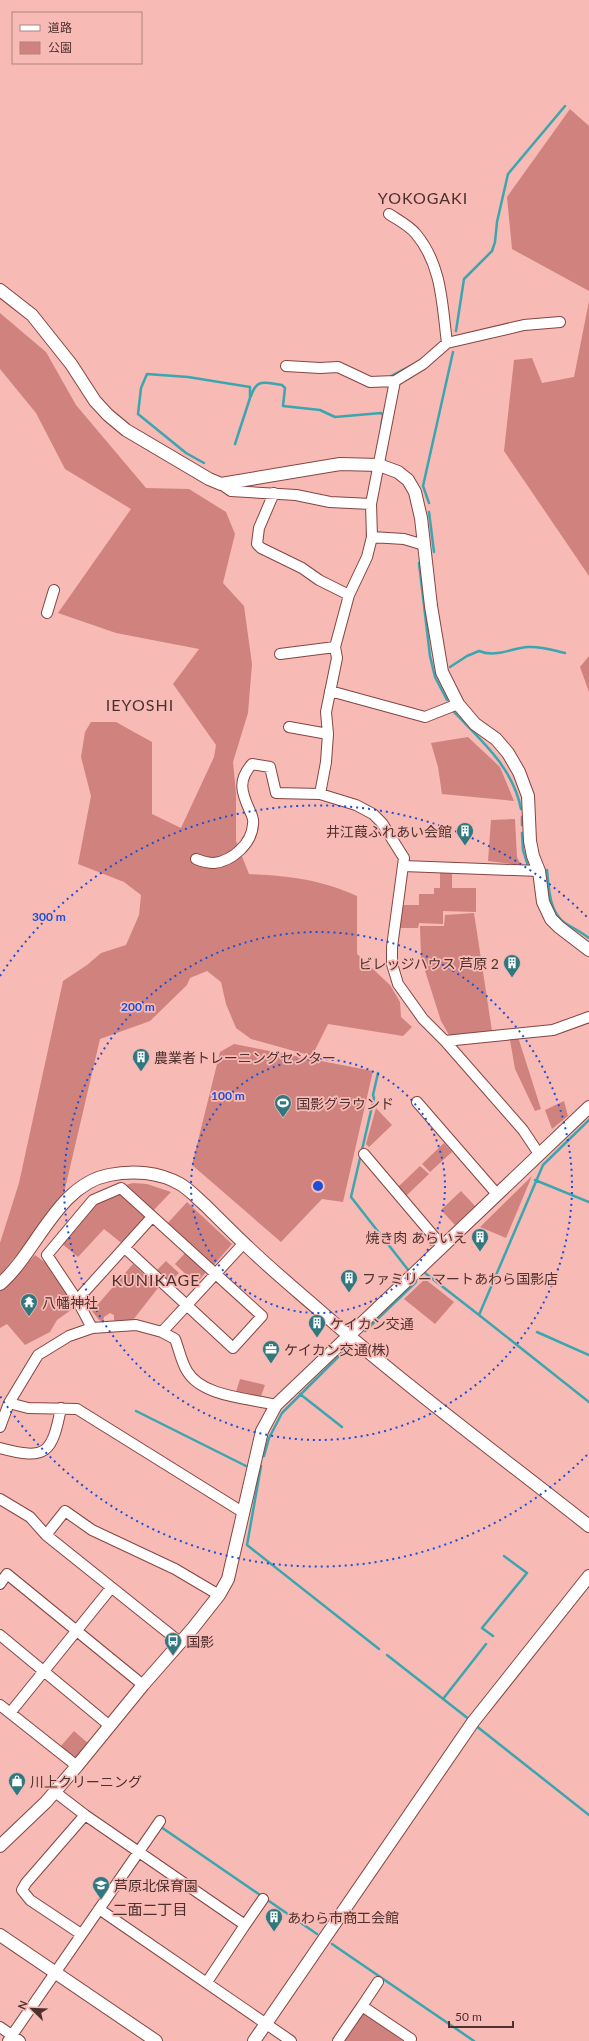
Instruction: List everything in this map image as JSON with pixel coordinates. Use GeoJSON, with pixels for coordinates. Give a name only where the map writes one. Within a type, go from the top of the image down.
{"type":"FeatureCollection","features":[{"type":"Feature","properties":{"kind":"street"},"geometry":{"type":"LineString","coordinates":[[389,214],[415,233],[432,256],[440,285],[447,343]]}},
{"type":"Feature","properties":{"kind":"street"},"geometry":{"type":"LineString","coordinates":[[0,290],[32,315],[71,364],[95,401],[108,415],[126,430],[156,449],[221,484],[231,491],[296,495],[330,502],[371,504]]}},
{"type":"Feature","properties":{"kind":"street"},"geometry":{"type":"LineString","coordinates":[[286,366],[320,368],[338,367],[370,382],[395,381],[423,364],[447,343],[524,325],[560,322]]}},
{"type":"Feature","properties":{"kind":"street"},"geometry":{"type":"LineString","coordinates":[[320,794],[326,762],[328,734],[326,712],[337,658],[335,647],[350,595],[367,557],[372,536],[371,504],[395,381]]}},
{"type":"Feature","properties":{"kind":"street"},"geometry":{"type":"LineString","coordinates":[[221,484],[340,464],[379,465],[398,472],[408,480],[417,498],[431,606],[442,672],[458,704],[476,724],[496,739],[508,753],[519,772],[528,796],[530,841],[533,856],[539,871],[544,902],[551,919],[589,950]]}},
{"type":"Feature","properties":{"kind":"street"},"geometry":{"type":"LineString","coordinates":[[274,493],[259,528],[257,544],[260,548],[302,568],[320,580],[350,595]]}},
{"type":"Feature","properties":{"kind":"street"},"geometry":{"type":"LineString","coordinates":[[372,536],[404,540],[424,545]]}},
{"type":"Feature","properties":{"kind":"street"},"geometry":{"type":"LineString","coordinates":[[47,613],[54,590]]}},
{"type":"Feature","properties":{"kind":"street"},"geometry":{"type":"LineString","coordinates":[[280,654],[335,647]]}},
{"type":"Feature","properties":{"kind":"street"},"geometry":{"type":"LineString","coordinates":[[330,692],[425,717],[458,704]]}},
{"type":"Feature","properties":{"kind":"street"},"geometry":{"type":"LineString","coordinates":[[289,727],[328,734]]}},
{"type":"Feature","properties":{"kind":"street"},"geometry":{"type":"LineString","coordinates":[[196,859],[213,863],[229,860],[243,847],[254,823],[244,798],[242,783],[244,774],[252,764],[270,768],[276,793],[320,794],[356,805],[373,814],[395,843],[404,858],[395,921],[392,964],[398,984],[423,1018],[445,1040],[523,1130],[539,1154]]}},
{"type":"Feature","properties":{"kind":"street"},"geometry":{"type":"LineString","coordinates":[[404,866],[539,871]]}},
{"type":"Feature","properties":{"kind":"street"},"geometry":{"type":"LineString","coordinates":[[445,1040],[553,1030],[589,1017]]}},
{"type":"Feature","properties":{"kind":"street"},"geometry":{"type":"LineString","coordinates":[[418,1102],[496,1193]]}},
{"type":"Feature","properties":{"kind":"street"},"geometry":{"type":"LineString","coordinates":[[0,1846],[55,1792],[143,1685],[181,1643],[219,1595],[228,1580],[262,1431],[276,1406],[496,1193],[589,1107]]}},
{"type":"Feature","properties":{"kind":"street"},"geometry":{"type":"LineString","coordinates":[[364,1154],[442,1246]]}},
{"type":"Feature","properties":{"kind":"street"},"geometry":{"type":"LineString","coordinates":[[0,1284],[20,1264],[58,1210],[79,1188],[107,1175],[128,1173],[156,1174],[170,1179],[182,1185],[244,1243],[349,1335],[589,1526]]}},
{"type":"Feature","properties":{"kind":"street"},"geometry":{"type":"LineString","coordinates":[[92,1328],[77,1300],[47,1255],[92,1200],[121,1188],[262,1316],[233,1348],[125,1248]]}},
{"type":"Feature","properties":{"kind":"street"},"geometry":{"type":"LineString","coordinates":[[77,1300],[152,1217]]}},
{"type":"Feature","properties":{"kind":"street"},"geometry":{"type":"LineString","coordinates":[[162,1332],[214,1273],[244,1243]]}},
{"type":"Feature","properties":{"kind":"street"},"geometry":{"type":"LineString","coordinates":[[0,1428],[9,1403],[38,1355],[69,1336],[92,1328],[136,1325],[162,1332],[175,1339],[187,1370],[196,1383],[211,1390],[276,1406]]}},
{"type":"Feature","properties":{"kind":"street"},"geometry":{"type":"LineString","coordinates":[[9,1403],[28,1408],[77,1409],[244,1513]]}},
{"type":"Feature","properties":{"kind":"street"},"geometry":{"type":"LineString","coordinates":[[0,1448],[17,1453],[35,1454],[46,1450],[53,1442],[61,1408]]}},
{"type":"Feature","properties":{"kind":"street"},"geometry":{"type":"LineString","coordinates":[[0,1499],[30,1517],[46,1535],[181,1643]]}},
{"type":"Feature","properties":{"kind":"street"},"geometry":{"type":"LineString","coordinates":[[46,1535],[65,1511],[92,1530],[175,1569],[219,1595]]}},
{"type":"Feature","properties":{"kind":"street"},"geometry":{"type":"LineString","coordinates":[[0,1584],[7,1574],[143,1685]]}},
{"type":"Feature","properties":{"kind":"street"},"geometry":{"type":"LineString","coordinates":[[254,2041],[473,1722],[589,1576]]}},
{"type":"Feature","properties":{"kind":"street"},"geometry":{"type":"LineString","coordinates":[[10,1713],[111,1588]]}},
{"type":"Feature","properties":{"kind":"street"},"geometry":{"type":"LineString","coordinates":[[0,1635],[110,1726]]}},
{"type":"Feature","properties":{"kind":"street"},"geometry":{"type":"LineString","coordinates":[[0,1705],[77,1766]]}},
{"type":"Feature","properties":{"kind":"street"},"geometry":{"type":"LineString","coordinates":[[55,1792],[85,1815],[245,1925]]}},
{"type":"Feature","properties":{"kind":"street"},"geometry":{"type":"LineString","coordinates":[[81,1934],[30,1900],[22,1890],[26,1883],[85,1815]]}},
{"type":"Feature","properties":{"kind":"street"},"geometry":{"type":"LineString","coordinates":[[0,2028],[13,2039],[55,1971],[160,1821]]}},
{"type":"Feature","properties":{"kind":"street"},"geometry":{"type":"LineString","coordinates":[[207,1982],[263,1899]]}},
{"type":"Feature","properties":{"kind":"street"},"geometry":{"type":"LineString","coordinates":[[99,1909],[291,2041]]}},
{"type":"Feature","properties":{"kind":"street"},"geometry":{"type":"LineString","coordinates":[[0,1935],[156,2041]]}},
{"type":"Feature","properties":{"kind":"street"},"geometry":{"type":"LineString","coordinates":[[338,2041],[378,1982]]}},
{"type":"Feature","properties":{"kind":"street"},"geometry":{"type":"LineString","coordinates":[[362,2006],[411,2040]]}},
{"type":"Feature","properties":{"kind":"green space"},"geometry":{"type":"Polygon","coordinates":[[[570,109],[589,126],[589,291],[512,249],[507,197],[570,109]]]}},
{"type":"Feature","properties":{"kind":"green space"},"geometry":{"type":"Polygon","coordinates":[[[589,301],[589,576],[504,451],[514,360],[532,358],[542,383],[574,377],[589,301]]]}},
{"type":"Feature","properties":{"kind":"green space"},"geometry":{"type":"Polygon","coordinates":[[[0,313],[46,352],[76,405],[146,488],[189,489],[226,512],[235,534],[223,583],[244,606],[252,664],[248,713],[233,762],[236,793],[236,841],[249,874],[304,879],[343,890],[357,896],[357,954],[390,985],[400,1002],[401,1017],[412,1027],[403,1036],[328,1024],[312,1056],[251,1039],[236,1028],[226,1004],[221,982],[207,971],[190,978],[187,985],[150,1021],[100,1039],[64,1193],[0,1276],[0,1243],[19,1183],[63,981],[87,965],[101,953],[126,945],[139,915],[141,895],[124,882],[78,864],[91,796],[81,757],[85,732],[91,722],[116,722],[152,742],[152,814],[181,828],[214,757],[216,745],[173,684],[199,649],[116,633],[58,613],[131,509],[65,469],[36,413],[0,369],[0,313]]]}},
{"type":"Feature","properties":{"kind":"green space"},"geometry":{"type":"Polygon","coordinates":[[[589,656],[589,692],[580,667],[589,656]]]}},
{"type":"Feature","properties":{"kind":"green space"},"geometry":{"type":"Polygon","coordinates":[[[468,737],[500,767],[514,801],[442,794],[438,767],[431,743],[468,737]]]}},
{"type":"Feature","properties":{"kind":"green space"},"geometry":{"type":"Polygon","coordinates":[[[515,819],[517,857],[521,865],[488,861],[491,820],[515,819]]]}},
{"type":"Feature","properties":{"kind":"green space"},"geometry":{"type":"Polygon","coordinates":[[[440,873],[452,873],[452,888],[476,888],[476,912],[443,911],[443,924],[419,923],[418,928],[398,928],[399,905],[419,905],[419,894],[434,894],[434,888],[440,888],[440,873]]]}},
{"type":"Feature","properties":{"kind":"green space"},"geometry":{"type":"Polygon","coordinates":[[[474,913],[492,1031],[449,1035],[441,1021],[421,958],[420,926],[444,926],[445,915],[474,913]]]}},
{"type":"Feature","properties":{"kind":"green space"},"geometry":{"type":"Polygon","coordinates":[[[518,1037],[541,1109],[535,1111],[515,1069],[510,1040],[518,1037]]]}},
{"type":"Feature","properties":{"kind":"green space","name":"国影グラウンド"},"geometry":{"type":"Polygon","coordinates":[[[234,1044],[373,1071],[343,1202],[322,1199],[281,1242],[192,1165],[220,1052],[234,1044]]]}},
{"type":"Feature","properties":{"kind":"green space"},"geometry":{"type":"Polygon","coordinates":[[[564,1101],[568,1116],[552,1129],[545,1110],[564,1101]]]}},
{"type":"Feature","properties":{"kind":"green space"},"geometry":{"type":"Polygon","coordinates":[[[376,1108],[392,1125],[369,1147],[366,1144],[376,1108]]]}},
{"type":"Feature","properties":{"kind":"green space"},"geometry":{"type":"Polygon","coordinates":[[[444,1143],[452,1152],[430,1172],[422,1164],[444,1143]]]}},
{"type":"Feature","properties":{"kind":"green space"},"geometry":{"type":"Polygon","coordinates":[[[420,1166],[429,1174],[406,1196],[397,1188],[420,1166]]]}},
{"type":"Feature","properties":{"kind":"green space"},"geometry":{"type":"Polygon","coordinates":[[[532,1176],[506,1238],[480,1227],[532,1176]]]}},
{"type":"Feature","properties":{"kind":"green space"},"geometry":{"type":"Polygon","coordinates":[[[133,1183],[147,1184],[171,1192],[152,1212],[122,1186],[133,1183]]]}},
{"type":"Feature","properties":{"kind":"green space"},"geometry":{"type":"Polygon","coordinates":[[[461,1191],[475,1206],[455,1225],[441,1210],[461,1191]]]}},
{"type":"Feature","properties":{"kind":"green space"},"geometry":{"type":"Polygon","coordinates":[[[119,1193],[149,1218],[124,1245],[104,1229],[78,1257],[61,1243],[94,1204],[119,1193]]]}},
{"type":"Feature","properties":{"kind":"green space"},"geometry":{"type":"Polygon","coordinates":[[[187,1202],[232,1244],[212,1267],[166,1225],[187,1202]]]}},
{"type":"Feature","properties":{"kind":"green space"},"geometry":{"type":"Polygon","coordinates":[[[185,1253],[206,1272],[196,1284],[175,1264],[185,1253]]]}},
{"type":"Feature","properties":{"kind":"green space"},"geometry":{"type":"Polygon","coordinates":[[[35,1255],[50,1266],[73,1302],[71,1310],[57,1320],[50,1332],[25,1345],[7,1324],[0,1328],[0,1291],[35,1255]]]}},
{"type":"Feature","properties":{"kind":"green space"},"geometry":{"type":"Polygon","coordinates":[[[166,1261],[179,1273],[168,1284],[155,1272],[166,1261]]]}},
{"type":"Feature","properties":{"kind":"green space"},"geometry":{"type":"Polygon","coordinates":[[[133,1264],[158,1288],[133,1320],[114,1321],[114,1315],[110,1313],[104,1317],[103,1322],[99,1320],[92,1311],[133,1264]]]}},
{"type":"Feature","properties":{"kind":"green space"},"geometry":{"type":"Polygon","coordinates":[[[425,1279],[454,1302],[435,1324],[404,1299],[425,1279]]]}},
{"type":"Feature","properties":{"kind":"green space"},"geometry":{"type":"Polygon","coordinates":[[[240,1379],[265,1385],[261,1396],[236,1392],[240,1379]]]}},
{"type":"Feature","properties":{"kind":"green space"},"geometry":{"type":"Polygon","coordinates":[[[74,1731],[89,1744],[75,1759],[60,1747],[74,1731]]]}},
{"type":"Feature","properties":{"kind":"green space"},"geometry":{"type":"Polygon","coordinates":[[[363,2012],[403,2041],[343,2041],[363,2012]]]}},
{"type":"Feature","properties":{"kind":"waterway"},"geometry":{"type":"LineString","coordinates":[[456,331],[464,279],[492,251],[495,242],[497,222],[508,174],[565,106]]}},
{"type":"Feature","properties":{"kind":"waterway"},"geometry":{"type":"LineString","coordinates":[[429,503],[423,486],[453,352]]}},
{"type":"Feature","properties":{"kind":"waterway"},"geometry":{"type":"LineString","coordinates":[[391,376],[416,363]]}},
{"type":"Feature","properties":{"kind":"waterway"},"geometry":{"type":"LineString","coordinates":[[204,463],[186,453],[138,414],[141,388],[147,374],[188,377],[250,387],[250,398],[235,444]]}},
{"type":"Feature","properties":{"kind":"waterway"},"geometry":{"type":"LineString","coordinates":[[251,396],[253,390],[259,384],[267,383],[282,385],[285,388],[283,406],[320,410],[335,417],[381,413],[383,415],[381,427]]}},
{"type":"Feature","properties":{"kind":"waterway"},"geometry":{"type":"LineString","coordinates":[[429,512],[434,552]]}},
{"type":"Feature","properties":{"kind":"waterway"},"geometry":{"type":"LineString","coordinates":[[367,530],[367,537]]}},
{"type":"Feature","properties":{"kind":"waterway"},"geometry":{"type":"LineString","coordinates":[[419,563],[430,656],[435,677],[447,700]]}},
{"type":"Feature","properties":{"kind":"waterway"},"geometry":{"type":"LineString","coordinates":[[450,667],[467,656],[479,651],[485,653],[497,653],[522,648],[537,647],[565,653]]}},
{"type":"Feature","properties":{"kind":"waterway"},"geometry":{"type":"LineString","coordinates":[[454,712],[495,756],[504,768],[517,794],[521,809]]}},
{"type":"Feature","properties":{"kind":"waterway"},"geometry":{"type":"LineString","coordinates":[[522,817],[522,825]]}},
{"type":"Feature","properties":{"kind":"waterway"},"geometry":{"type":"LineString","coordinates":[[522,833],[523,850],[528,866]]}},
{"type":"Feature","properties":{"kind":"waterway"},"geometry":{"type":"LineString","coordinates":[[547,870],[549,892],[556,913],[565,923],[589,938]]}},
{"type":"Feature","properties":{"kind":"waterway"},"geometry":{"type":"LineString","coordinates":[[378,1073],[373,1095],[374,1098],[351,1197],[409,1271]]}},
{"type":"Feature","properties":{"kind":"waterway"},"geometry":{"type":"LineString","coordinates":[[425,1273],[479,1315],[543,1165],[589,1120]]}},
{"type":"Feature","properties":{"kind":"waterway"},"geometry":{"type":"LineString","coordinates":[[535,1180],[589,1202]]}},
{"type":"Feature","properties":{"kind":"waterway"},"geometry":{"type":"LineString","coordinates":[[365,1331],[416,1282]]}},
{"type":"Feature","properties":{"kind":"waterway"},"geometry":{"type":"LineString","coordinates":[[479,1315],[589,1402]]}},
{"type":"Feature","properties":{"kind":"waterway"},"geometry":{"type":"LineString","coordinates":[[537,1332],[589,1355]]}},
{"type":"Feature","properties":{"kind":"waterway"},"geometry":{"type":"LineString","coordinates":[[264,1456],[269,1438],[282,1413],[346,1349]]}},
{"type":"Feature","properties":{"kind":"waterway"},"geometry":{"type":"LineString","coordinates":[[300,1394],[342,1427]]}},
{"type":"Feature","properties":{"kind":"waterway"},"geometry":{"type":"LineString","coordinates":[[136,1411],[246,1466]]}},
{"type":"Feature","properties":{"kind":"waterway"},"geometry":{"type":"LineString","coordinates":[[261,1466],[247,1545],[379,1649]]}},
{"type":"Feature","properties":{"kind":"waterway"},"geometry":{"type":"LineString","coordinates":[[493,1636],[482,1628],[527,1573],[504,1556]]}},
{"type":"Feature","properties":{"kind":"waterway"},"geometry":{"type":"LineString","coordinates":[[443,1699],[486,1644]]}},
{"type":"Feature","properties":{"kind":"waterway"},"geometry":{"type":"LineString","coordinates":[[387,1655],[470,1720]]}},
{"type":"Feature","properties":{"kind":"waterway"},"geometry":{"type":"LineString","coordinates":[[475,1725],[589,1815]]}},
{"type":"Feature","properties":{"kind":"waterway"},"geometry":{"type":"LineString","coordinates":[[161,1827],[317,1934]]}},
{"type":"Feature","properties":{"kind":"waterway"},"geometry":{"type":"LineString","coordinates":[[332,1944],[474,2041]]}},
{"type":"Feature","properties":{"kind":"place","name":"井江葭ふれあい会館"},"geometry":{"type":"Point","coordinates":[465,846]}},
{"type":"Feature","properties":{"kind":"place","name":"ビレッジハウス 芦原 2"},"geometry":{"type":"Point","coordinates":[512,978]}},
{"type":"Feature","properties":{"kind":"place","name":"農業者トレーニングセンター"},"geometry":{"type":"Point","coordinates":[141,1072]}},
{"type":"Feature","properties":{"kind":"place","name":"国影グラウンド"},"geometry":{"type":"Point","coordinates":[283,1118]}},
{"type":"Feature","properties":{"kind":"place","name":"焼き肉 あらいえ"},"geometry":{"type":"Point","coordinates":[480,1252]}},
{"type":"Feature","properties":{"kind":"place","name":"ファミリーマートあわら国影店"},"geometry":{"type":"Point","coordinates":[349,1293]}},
{"type":"Feature","properties":{"kind":"place","name":"八幡神社"},"geometry":{"type":"Point","coordinates":[29,1317]}},
{"type":"Feature","properties":{"kind":"place","name":"ケイカン交通"},"geometry":{"type":"Point","coordinates":[317,1338]}},
{"type":"Feature","properties":{"kind":"place","name":"ケイカン交通(株)"},"geometry":{"type":"Point","coordinates":[271,1364]}},
{"type":"Feature","properties":{"kind":"place","name":"国影"},"geometry":{"type":"Point","coordinates":[173,1656]}},
{"type":"Feature","properties":{"kind":"place","name":"川上クリーニング"},"geometry":{"type":"Point","coordinates":[17,1796]}},
{"type":"Feature","properties":{"kind":"place","name":"芦原北保育園"},"geometry":{"type":"Point","coordinates":[101,1900]}},
{"type":"Feature","properties":{"kind":"place","name":"あわら市商工会館"},"geometry":{"type":"Point","coordinates":[274,1932]}},
{"type":"Feature","properties":{"kind":"district","name":"YOKOGAKI"},"geometry":{"type":"Point","coordinates":[423,197]}},
{"type":"Feature","properties":{"kind":"district","name":"IEYOSHI"},"geometry":{"type":"Point","coordinates":[140,704]}},
{"type":"Feature","properties":{"kind":"district","name":"KUNIKAGE"},"geometry":{"type":"Point","coordinates":[156,1279]}},
{"type":"Feature","properties":{"kind":"district","name":"二面二丁目"},"geometry":{"type":"Point","coordinates":[150,1909]}}]}
